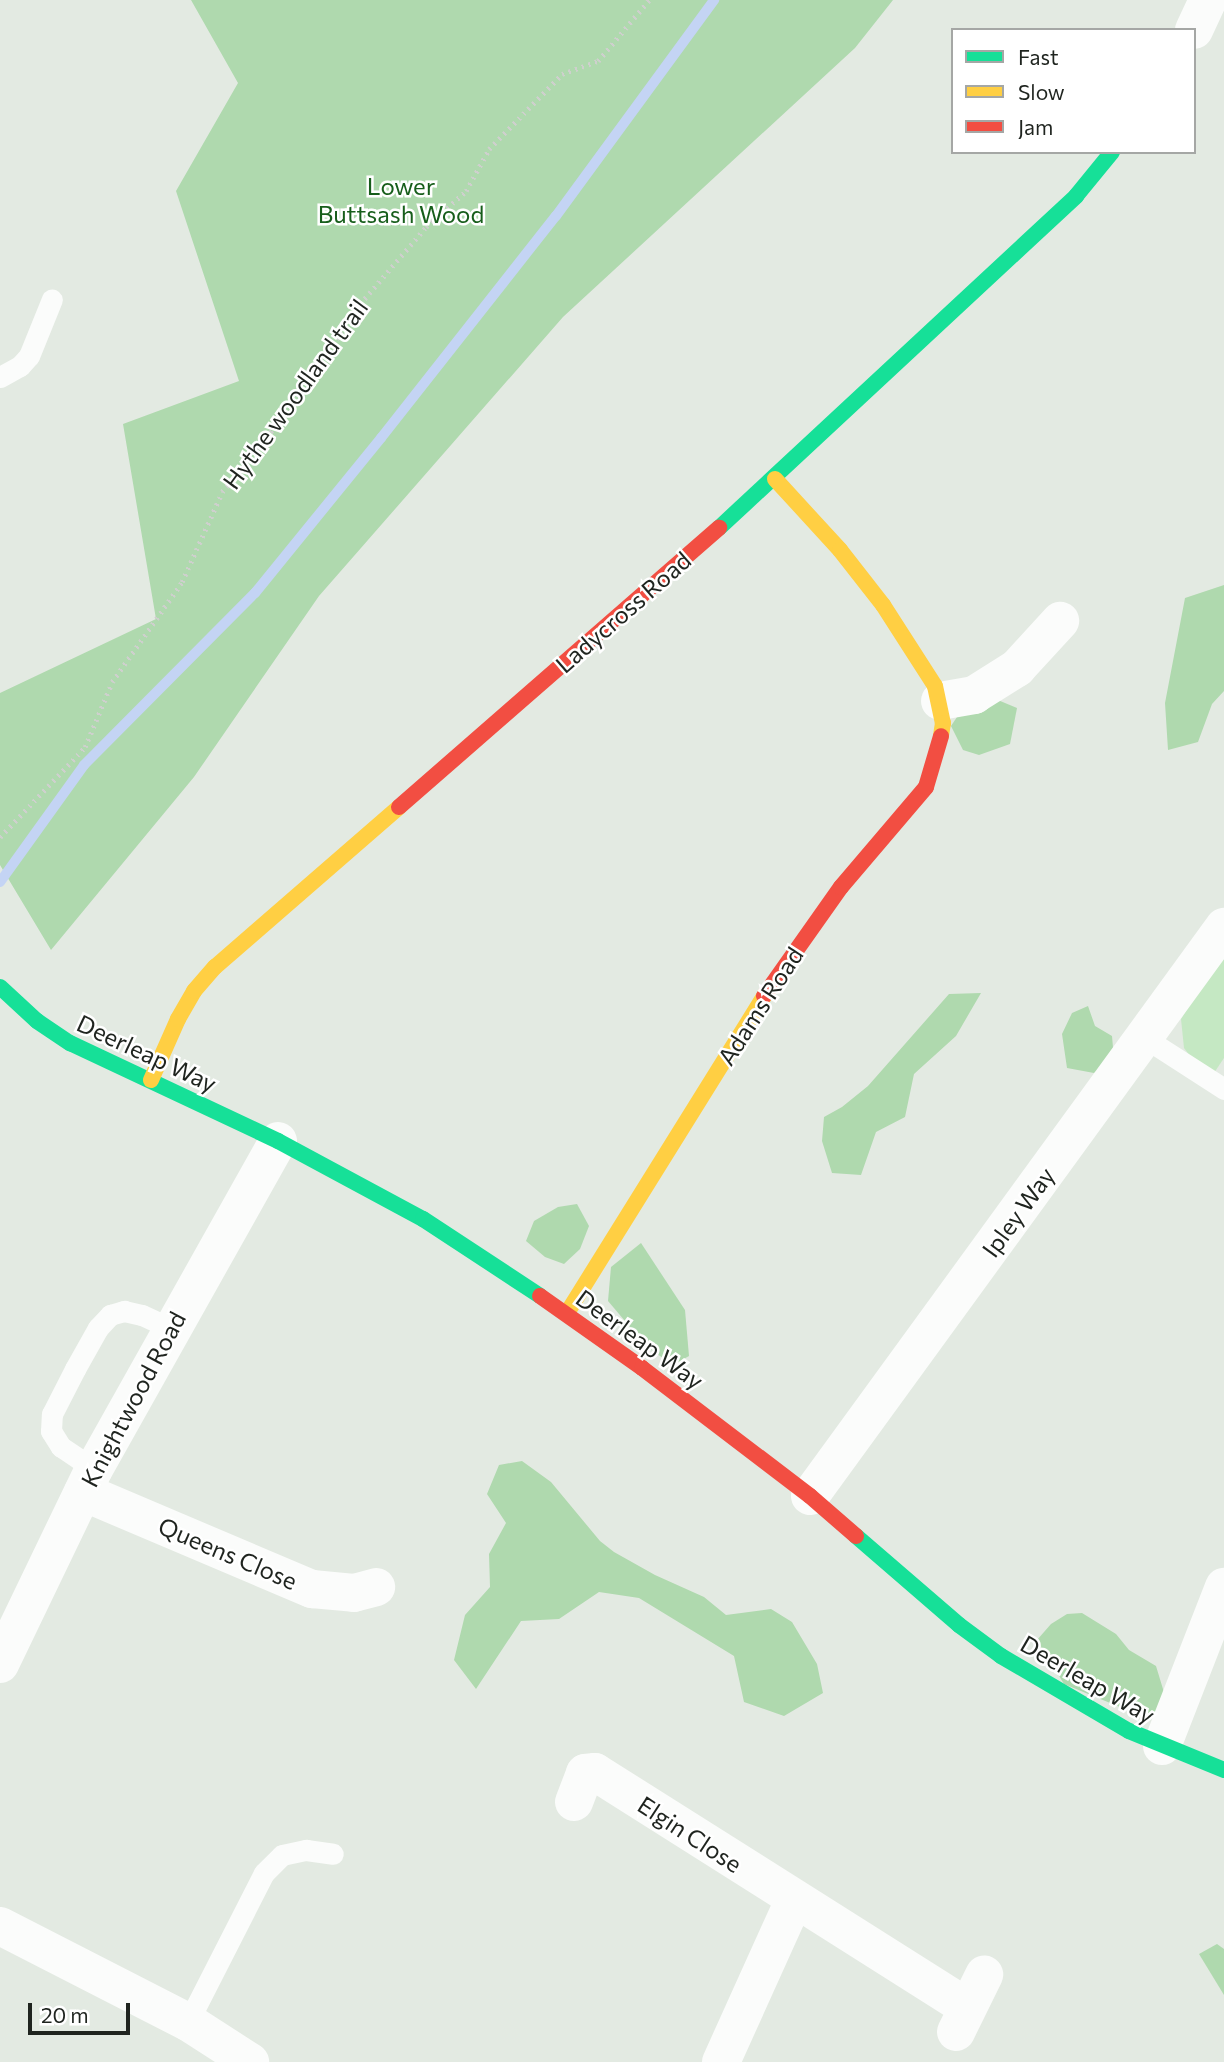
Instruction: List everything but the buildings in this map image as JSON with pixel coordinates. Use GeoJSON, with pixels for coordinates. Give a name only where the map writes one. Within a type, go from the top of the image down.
{"type":"FeatureCollection","features":[{"type":"Feature","properties":{"kind":"street"},"geometry":{"type":"LineString","coordinates":[[1195,28],[1208,0]]}},
{"type":"Feature","properties":{"kind":"street","name":"Ladycross Road"},"geometry":{"type":"LineString","coordinates":[[151,1080],[178,1019],[194,991],[215,967],[775,480],[1076,196],[1110,154]]}},
{"type":"Feature","properties":{"kind":"street","name":"Adams Road"},"geometry":{"type":"LineString","coordinates":[[567,1313],[772,983],[841,887],[926,787],[938,752],[943,723],[935,686],[883,605],[840,550],[775,480]]}},
{"type":"Feature","properties":{"kind":"street"},"geometry":{"type":"LineString","coordinates":[[940,701],[974,695],[1017,668],[1060,621]]}},
{"type":"Feature","properties":{"kind":"street","name":"Ipley Way"},"geometry":{"type":"LineString","coordinates":[[810,1496],[1224,927]]}},
{"type":"Feature","properties":{"kind":"street","name":"Deerleap Way"},"geometry":{"type":"LineString","coordinates":[[6,1005],[107,1063],[151,1080],[278,1140],[423,1219],[567,1313],[810,1496],[958,1625],[1002,1656],[1089,1710],[1162,1746],[1224,1770]]}},
{"type":"Feature","properties":{"kind":"street","name":"Knightwood Road"},"geometry":{"type":"LineString","coordinates":[[0,1664],[89,1481],[170,1328],[278,1140]]}},
{"type":"Feature","properties":{"kind":"street","name":"Queens Close"},"geometry":{"type":"LineString","coordinates":[[89,1481],[313,1589],[354,1593],[376,1587]]}},
{"type":"Feature","properties":{"kind":"street"},"geometry":{"type":"LineString","coordinates":[[1162,1746],[1224,1587]]}},
{"type":"Feature","properties":{"kind":"street","name":"Elgin Close"},"geometry":{"type":"LineString","coordinates":[[579,1788],[595,1772],[794,1900],[969,2005]]}},
{"type":"Feature","properties":{"kind":"street"},"geometry":{"type":"LineString","coordinates":[[721,2062],[794,1900]]}},
{"type":"Feature","properties":{"kind":"street"},"geometry":{"type":"LineString","coordinates":[[0,1926],[188,2022],[250,2062]]}},
{"type":"Feature","properties":{"kind":"lane"},"geometry":{"type":"LineString","coordinates":[[0,377],[20,366],[29,356],[52,299]]}},
{"type":"Feature","properties":{"kind":"lane"},"geometry":{"type":"LineString","coordinates":[[1145,1038],[1224,1089]]}},
{"type":"Feature","properties":{"kind":"lane"},"geometry":{"type":"LineString","coordinates":[[89,1481],[51,1431],[52,1414],[75,1368],[98,1328],[110,1315],[124,1311],[142,1315],[170,1328]]}},
{"type":"Feature","properties":{"kind":"lane"},"geometry":{"type":"LineString","coordinates":[[188,2022],[264,1873],[282,1855],[306,1850],[334,1854]]}},
{"type":"Feature","properties":{"kind":"path","name":"Hythe woodland trail"},"geometry":{"type":"LineString","coordinates":[[0,837],[85,747],[112,682],[182,582],[222,492],[285,414],[360,304],[426,227],[466,191],[489,149],[562,74],[598,61],[649,0]]}},
{"type":"Feature","properties":{"kind":"green space","name":"Lower Buttsash Wood"},"geometry":{"type":"Polygon","coordinates":[[[191,0],[893,0],[855,48],[563,317],[319,596],[194,777],[51,950],[0,865],[0,693],[156,619],[123,424],[239,381],[176,191],[238,83],[191,0]]]}},
{"type":"Feature","properties":{"kind":"green space"},"geometry":{"type":"Polygon","coordinates":[[[1224,585],[1224,691],[1212,704],[1198,742],[1168,750],[1165,703],[1185,598],[1224,585]]]}},
{"type":"Feature","properties":{"kind":"green space"},"geometry":{"type":"Polygon","coordinates":[[[993,698],[1017,708],[1010,744],[979,755],[963,750],[951,726],[963,708],[993,698]]]}},
{"type":"Feature","properties":{"kind":"green space"},"geometry":{"type":"Polygon","coordinates":[[[1224,949],[1224,1058],[1214,1073],[1193,1060],[1184,1048],[1181,1019],[1224,949]]]}},
{"type":"Feature","properties":{"kind":"green space"},"geometry":{"type":"Polygon","coordinates":[[[981,993],[956,1036],[914,1074],[905,1117],[876,1132],[861,1175],[832,1173],[822,1141],[824,1117],[842,1107],[868,1086],[949,994],[981,993]]]}},
{"type":"Feature","properties":{"kind":"green space"},"geometry":{"type":"Polygon","coordinates":[[[1088,1006],[1095,1026],[1112,1036],[1114,1059],[1094,1073],[1067,1068],[1062,1034],[1072,1013],[1088,1006]]]}},
{"type":"Feature","properties":{"kind":"green space"},"geometry":{"type":"Polygon","coordinates":[[[577,1204],[589,1226],[580,1249],[564,1264],[545,1257],[526,1241],[534,1221],[558,1207],[577,1204]]]}},
{"type":"Feature","properties":{"kind":"green space"},"geometry":{"type":"Polygon","coordinates":[[[641,1243],[685,1310],[689,1356],[673,1365],[647,1347],[608,1301],[611,1267],[641,1243]]]}},
{"type":"Feature","properties":{"kind":"green space"},"geometry":{"type":"Polygon","coordinates":[[[522,1461],[551,1482],[600,1541],[614,1552],[655,1575],[704,1597],[726,1615],[771,1609],[792,1622],[817,1664],[823,1693],[784,1716],[744,1702],[734,1656],[639,1598],[599,1592],[559,1619],[521,1621],[476,1689],[454,1660],[465,1615],[490,1587],[489,1554],[506,1523],[487,1494],[499,1465],[522,1461]]]}},
{"type":"Feature","properties":{"kind":"green space"},"geometry":{"type":"Polygon","coordinates":[[[1082,1613],[1116,1634],[1129,1650],[1156,1666],[1166,1699],[1165,1711],[1149,1719],[1064,1684],[1037,1640],[1051,1624],[1067,1614],[1082,1613]]]}},
{"type":"Feature","properties":{"kind":"green space"},"geometry":{"type":"Polygon","coordinates":[[[1217,1944],[1224,1949],[1224,1995],[1199,1954],[1217,1944]]]}},
{"type":"Feature","properties":{"kind":"waterway"},"geometry":{"type":"LineString","coordinates":[[0,882],[84,765],[255,593],[381,438],[556,216],[714,0]]}},
{"type":"Feature","properties":{"kind":"traffic: fast"},"geometry":{"type":"LineString","coordinates":[[719,528],[1076,196],[1110,154]]}},
{"type":"Feature","properties":{"kind":"traffic: fast"},"geometry":{"type":"LineString","coordinates":[[0,987],[37,1021],[70,1043],[278,1141],[423,1219],[540,1296]]}},
{"type":"Feature","properties":{"kind":"traffic: fast"},"geometry":{"type":"LineString","coordinates":[[856,1536],[959,1625],[1001,1656],[1129,1731],[1224,1770]]}},
{"type":"Feature","properties":{"kind":"traffic: slow"},"geometry":{"type":"LineString","coordinates":[[775,479],[840,550],[883,605],[935,686],[943,723],[941,736]]}},
{"type":"Feature","properties":{"kind":"traffic: slow"},"geometry":{"type":"LineString","coordinates":[[151,1080],[178,1019],[194,991],[215,967],[399,807]]}},
{"type":"Feature","properties":{"kind":"traffic: slow"},"geometry":{"type":"LineString","coordinates":[[567,1313],[764,996]]}},
{"type":"Feature","properties":{"kind":"traffic: jam"},"geometry":{"type":"LineString","coordinates":[[399,807],[719,528]]}},
{"type":"Feature","properties":{"kind":"traffic: jam"},"geometry":{"type":"LineString","coordinates":[[764,996],[841,887],[926,787],[941,736]]}},
{"type":"Feature","properties":{"kind":"traffic: jam"},"geometry":{"type":"LineString","coordinates":[[540,1296],[642,1368],[810,1496],[856,1536]]}}]}
